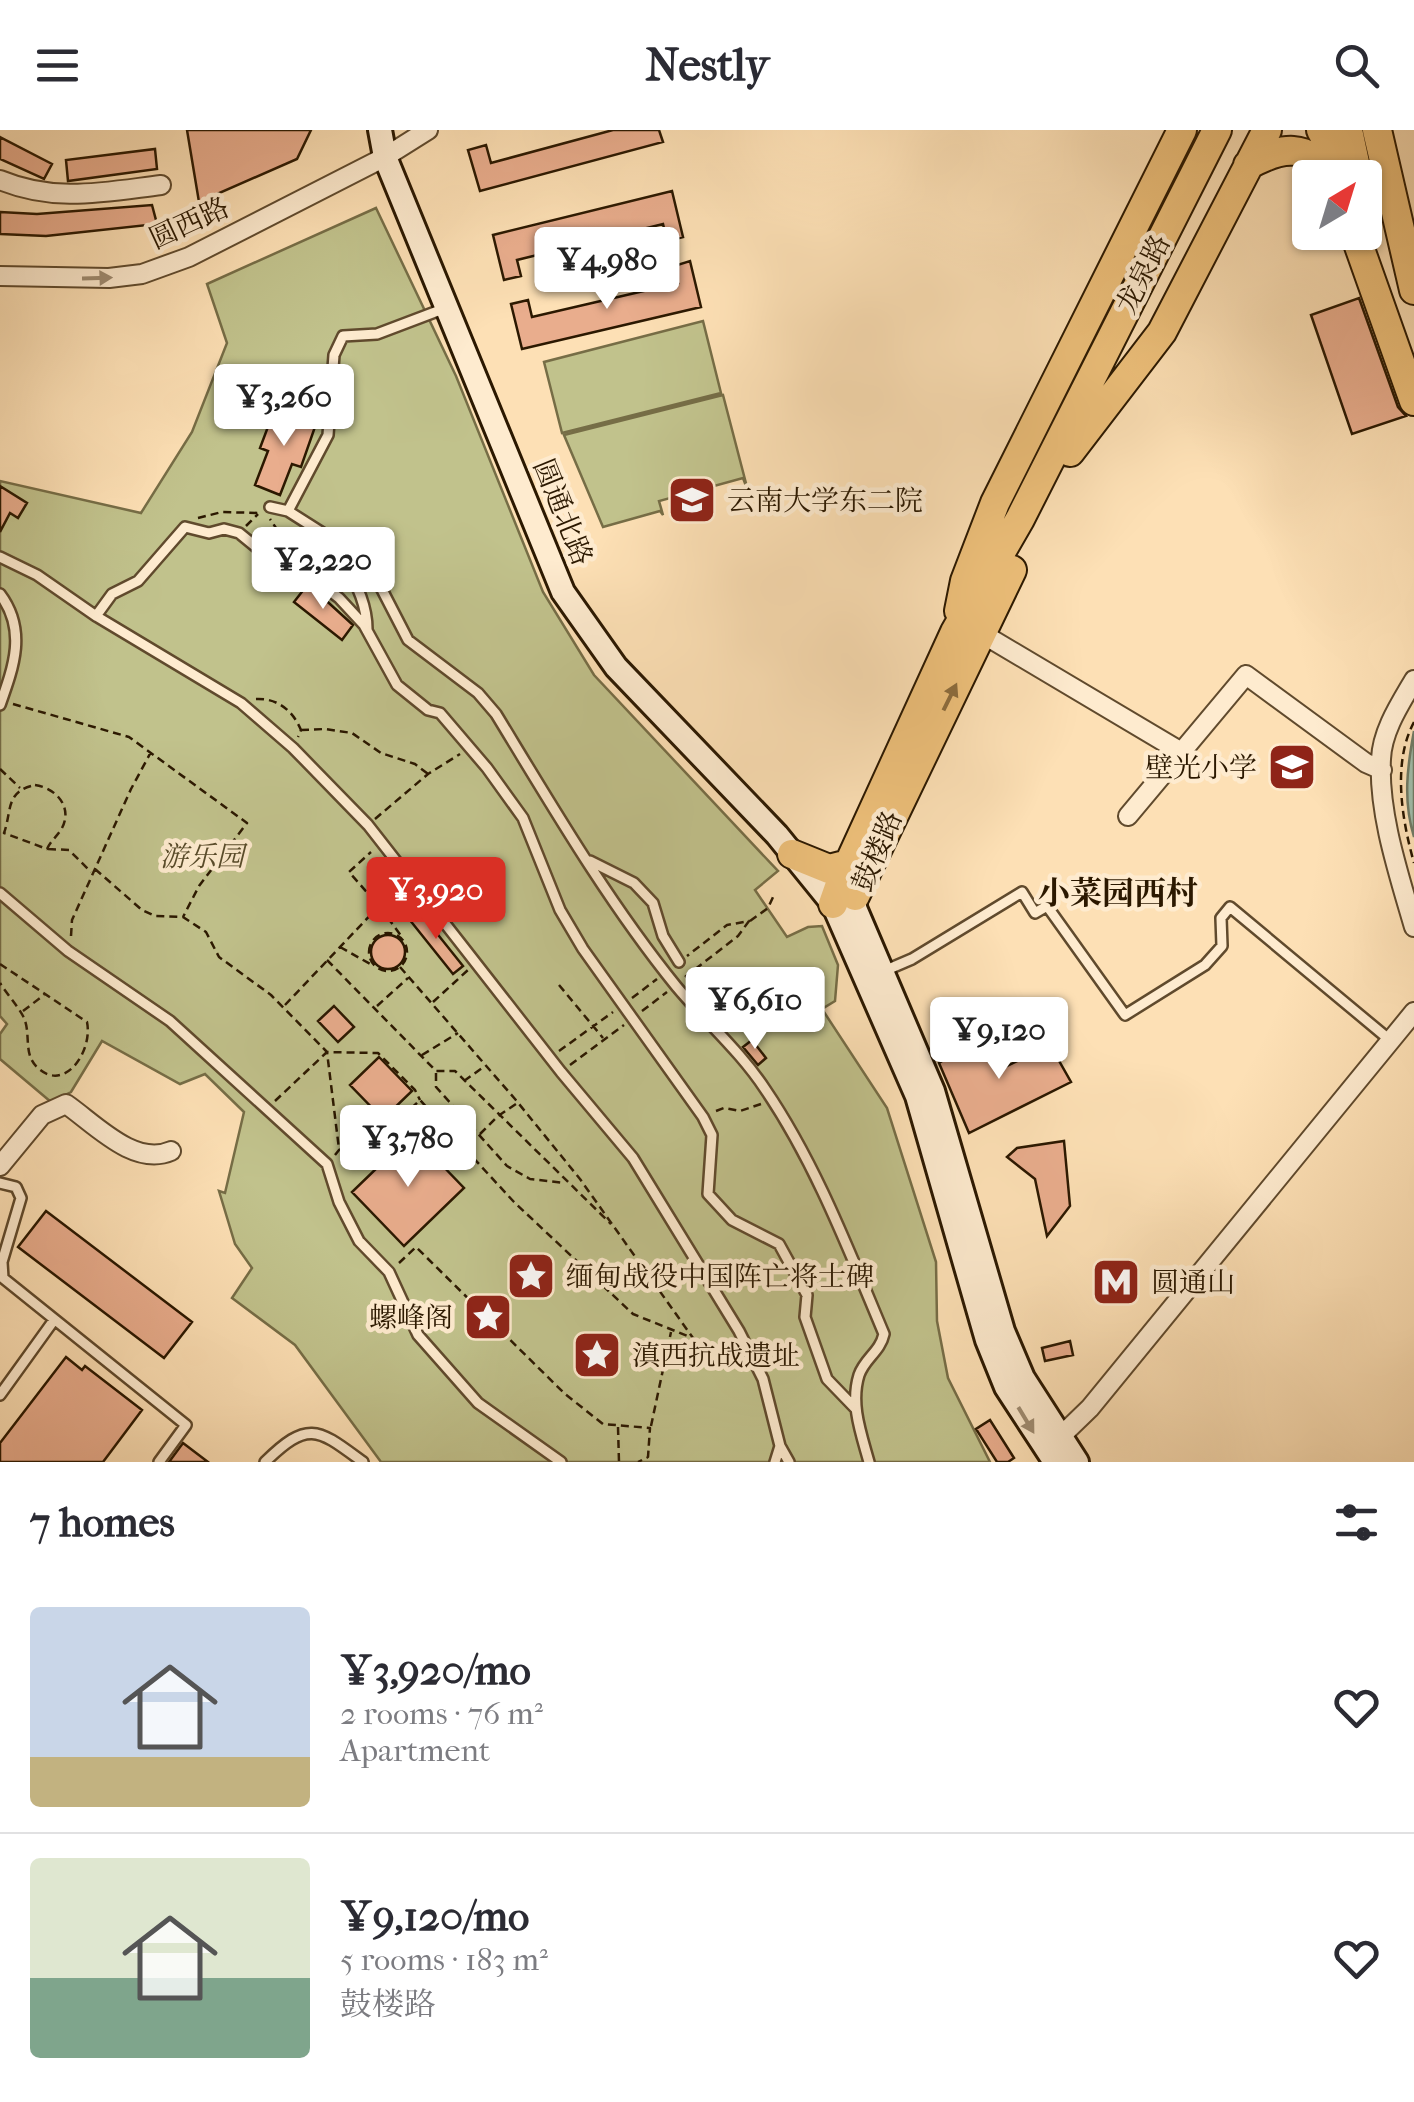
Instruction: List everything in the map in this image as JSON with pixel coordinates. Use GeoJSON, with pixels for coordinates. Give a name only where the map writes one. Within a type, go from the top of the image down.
{"type":"FeatureCollection","features":[{"type":"Feature","properties":{"kind":"main road","name":"圆通北路"},"geometry":{"type":"LineString","coordinates":[[380,130],[385,157],[563,592],[616,668],[792,854]]}},
{"type":"Feature","properties":{"kind":"main road"},"geometry":{"type":"LineString","coordinates":[[968,632],[965,581],[995,503],[1182,130]]}},
{"type":"Feature","properties":{"kind":"main road"},"geometry":{"type":"LineString","coordinates":[[968,632],[1018,492],[1172,192],[1196,130]]}},
{"type":"Feature","properties":{"kind":"main road","name":"龙泉路"},"geometry":{"type":"LineString","coordinates":[[1070,419],[1217,130]]}},
{"type":"Feature","properties":{"kind":"main road","name":"龙泉路"},"geometry":{"type":"LineString","coordinates":[[1116,366],[1231,130]]}},
{"type":"Feature","properties":{"kind":"main road"},"geometry":{"type":"LineString","coordinates":[[1070,452],[1116,366],[1164,297],[1249,130]]}},
{"type":"Feature","properties":{"kind":"main road"},"geometry":{"type":"LineString","coordinates":[[1070,452],[1162,332],[1267,130]]}},
{"type":"Feature","properties":{"kind":"main road"},"geometry":{"type":"LineString","coordinates":[[1321,130],[1338,160]]}},
{"type":"Feature","properties":{"kind":"main road"},"geometry":{"type":"LineString","coordinates":[[1348,130],[1354,160]]}},
{"type":"Feature","properties":{"kind":"main road"},"geometry":{"type":"LineString","coordinates":[[1377,130],[1414,290]]}},
{"type":"Feature","properties":{"kind":"main road"},"geometry":{"type":"LineString","coordinates":[[1395,130],[1414,210]]}},
{"type":"Feature","properties":{"kind":"main road"},"geometry":{"type":"LineString","coordinates":[[1248,165],[1285,149],[1300,151],[1315,160]]}},
{"type":"Feature","properties":{"kind":"main road"},"geometry":{"type":"LineString","coordinates":[[1360,250],[1414,401]]}},
{"type":"Feature","properties":{"kind":"main road"},"geometry":{"type":"LineString","coordinates":[[1367,250],[1373,286]]}},
{"type":"Feature","properties":{"kind":"main road"},"geometry":{"type":"LineString","coordinates":[[1378,250],[1414,353]]}},
{"type":"Feature","properties":{"kind":"main road","name":"鼓楼路"},"geometry":{"type":"LineString","coordinates":[[1055,1462],[1006,1387],[986,1340],[918,1096],[846,892],[859,862],[876,848],[992,572],[1070,419]]}},
{"type":"Feature","properties":{"kind":"main road","name":"鼓楼路"},"geometry":{"type":"LineString","coordinates":[[1070,452],[968,632],[846,892],[932,1090],[1004,1331],[1023,1378],[1077,1462]]}},
{"type":"Feature","properties":{"kind":"main road"},"geometry":{"type":"LineString","coordinates":[[792,854],[819,867],[846,892]]}},
{"type":"Feature","properties":{"kind":"street","name":"圆西路"},"geometry":{"type":"LineString","coordinates":[[0,276],[109,278],[142,274],[189,257],[385,157],[428,130]]}},
{"type":"Feature","properties":{"kind":"street"},"geometry":{"type":"LineString","coordinates":[[0,180],[10,188],[65,196],[161,185]]}},
{"type":"Feature","properties":{"kind":"street"},"geometry":{"type":"LineString","coordinates":[[968,632],[1183,753]]}},
{"type":"Feature","properties":{"kind":"street"},"geometry":{"type":"LineString","coordinates":[[1128,816],[1246,674],[1382,770]]}},
{"type":"Feature","properties":{"kind":"street"},"geometry":{"type":"LineString","coordinates":[[1414,680],[1391,720],[1380,757],[1389,839],[1414,926]]}},
{"type":"Feature","properties":{"kind":"street"},"geometry":{"type":"LineString","coordinates":[[1059,1438],[1090,1408],[1414,1012]]}},
{"type":"Feature","properties":{"kind":"street"},"geometry":{"type":"LineString","coordinates":[[0,1166],[42,1114],[66,1104],[132,1151],[158,1157],[171,1151]]}},
{"type":"Feature","properties":{"kind":"lane"},"geometry":{"type":"LineString","coordinates":[[288,511],[328,435],[334,355],[343,336],[377,334],[448,306]]}},
{"type":"Feature","properties":{"kind":"lane"},"geometry":{"type":"LineString","coordinates":[[270,507],[288,511],[365,564],[408,640],[478,693],[496,714],[588,861],[666,972],[740,1055],[772,1100],[820,1187],[884,1334],[881,1348],[860,1374],[855,1408],[868,1462]]}},
{"type":"Feature","properties":{"kind":"lane"},"geometry":{"type":"LineString","coordinates":[[96,616],[112,594],[138,581],[185,527],[209,533],[224,528],[239,533],[261,552],[312,575],[339,598],[368,632],[398,685],[428,710],[440,713],[523,818],[560,910],[621,1006],[703,1117],[712,1136],[708,1194],[732,1220],[779,1244],[807,1295],[805,1317],[827,1379],[855,1408]]}},
{"type":"Feature","properties":{"kind":"lane"},"geometry":{"type":"LineString","coordinates":[[314,528],[356,586],[368,632]]}},
{"type":"Feature","properties":{"kind":"lane"},"geometry":{"type":"LineString","coordinates":[[0,557],[240,703],[293,748],[368,825],[380,845],[633,1158],[739,1331],[763,1380],[788,1462]]}},
{"type":"Feature","properties":{"kind":"lane"},"geometry":{"type":"LineString","coordinates":[[0,594],[16,624],[16,656],[1,703]]}},
{"type":"Feature","properties":{"kind":"lane"},"geometry":{"type":"LineString","coordinates":[[588,861],[634,883],[654,902],[663,936],[679,962]]}},
{"type":"Feature","properties":{"kind":"lane"},"geometry":{"type":"LineString","coordinates":[[882,972],[912,959],[1022,892],[1035,913],[1047,906],[1125,1015],[1205,965],[1222,946],[1221,918],[1230,907],[1391,1041]]}},
{"type":"Feature","properties":{"kind":"lane"},"geometry":{"type":"LineString","coordinates":[[0,893],[68,951],[170,1022],[327,1164],[339,1202],[359,1241],[389,1272],[418,1335],[478,1403],[561,1462]]}},
{"type":"Feature","properties":{"kind":"lane"},"geometry":{"type":"LineString","coordinates":[[0,1184],[16,1187],[21,1198],[2,1262],[3,1278],[186,1425],[159,1462]]}},
{"type":"Feature","properties":{"kind":"lane"},"geometry":{"type":"LineString","coordinates":[[0,1395],[54,1320]]}},
{"type":"Feature","properties":{"kind":"lane"},"geometry":{"type":"LineString","coordinates":[[265,1462],[304,1432],[326,1435],[363,1462]]}},
{"type":"Feature","properties":{"kind":"lane"},"geometry":{"type":"LineString","coordinates":[[775,1462],[780,1446]]}},
{"type":"Feature","properties":{"kind":"path"},"geometry":{"type":"LineString","coordinates":[[185,527],[200,516],[222,512],[260,514],[239,533]]}},
{"type":"Feature","properties":{"kind":"path"},"geometry":{"type":"LineString","coordinates":[[261,552],[276,528]]}},
{"type":"Feature","properties":{"kind":"path"},"geometry":{"type":"LineString","coordinates":[[240,703],[268,698],[283,705],[302,730]]}},
{"type":"Feature","properties":{"kind":"path"},"geometry":{"type":"LineString","coordinates":[[1,703],[130,737],[247,823],[198,886],[183,917]]}},
{"type":"Feature","properties":{"kind":"path"},"geometry":{"type":"LineString","coordinates":[[1414,722],[1402,764],[1403,816],[1414,863]]}},
{"type":"Feature","properties":{"kind":"path"},"geometry":{"type":"LineString","coordinates":[[293,748],[302,730]]}},
{"type":"Feature","properties":{"kind":"path"},"geometry":{"type":"LineString","coordinates":[[302,730],[352,733],[381,754],[415,764],[428,774]]}},
{"type":"Feature","properties":{"kind":"path"},"geometry":{"type":"LineString","coordinates":[[368,825],[428,774],[470,748]]}},
{"type":"Feature","properties":{"kind":"path"},"geometry":{"type":"LineString","coordinates":[[68,951],[72,920],[152,751]]}},
{"type":"Feature","properties":{"kind":"path"},"geometry":{"type":"LineString","coordinates":[[0,769],[21,789]]}},
{"type":"Feature","properties":{"kind":"path"},"geometry":{"type":"LineString","coordinates":[[47,849],[62,829],[64,806],[50,789],[35,785],[21,789],[8,807],[2,834],[47,849],[70,850],[142,910],[155,916],[183,917],[206,932],[218,958],[284,1007],[327,1052],[340,1150]]}},
{"type":"Feature","properties":{"kind":"path"},"geometry":{"type":"LineString","coordinates":[[340,947],[389,972],[400,968],[407,958],[404,941],[349,872],[380,845]]}},
{"type":"Feature","properties":{"kind":"path"},"geometry":{"type":"LineString","coordinates":[[561,1072],[738,936],[768,908],[774,895]]}},
{"type":"Feature","properties":{"kind":"path"},"geometry":{"type":"LineString","coordinates":[[284,1007],[379,906]]}},
{"type":"Feature","properties":{"kind":"path"},"geometry":{"type":"LineString","coordinates":[[679,962],[727,925],[749,922]]}},
{"type":"Feature","properties":{"kind":"path"},"geometry":{"type":"LineString","coordinates":[[377,968],[369,952],[377,936],[394,934],[404,941]]}},
{"type":"Feature","properties":{"kind":"path"},"geometry":{"type":"LineString","coordinates":[[327,960],[436,1072],[436,1087],[507,1166],[530,1180],[566,1182]]}},
{"type":"Feature","properties":{"kind":"path"},"geometry":{"type":"LineString","coordinates":[[432,1002],[475,963]]}},
{"type":"Feature","properties":{"kind":"path"},"geometry":{"type":"LineString","coordinates":[[0,964],[87,1022],[89,1044],[78,1064],[59,1074],[37,1068],[29,1056],[22,1012],[0,983]]}},
{"type":"Feature","properties":{"kind":"path"},"geometry":{"type":"LineString","coordinates":[[400,968],[518,1103],[616,1228],[693,1338]]}},
{"type":"Feature","properties":{"kind":"path"},"geometry":{"type":"LineString","coordinates":[[550,1058],[666,972]]}},
{"type":"Feature","properties":{"kind":"path"},"geometry":{"type":"LineString","coordinates":[[375,1008],[409,977]]}},
{"type":"Feature","properties":{"kind":"path"},"geometry":{"type":"LineString","coordinates":[[560,986],[604,1040]]}},
{"type":"Feature","properties":{"kind":"path"},"geometry":{"type":"LineString","coordinates":[[22,1012],[47,993]]}},
{"type":"Feature","properties":{"kind":"path"},"geometry":{"type":"LineString","coordinates":[[421,1056],[458,1033]]}},
{"type":"Feature","properties":{"kind":"path"},"geometry":{"type":"LineString","coordinates":[[267,1109],[327,1052],[378,1053],[514,1202],[634,1314],[693,1338],[763,1380]]}},
{"type":"Feature","properties":{"kind":"path"},"geometry":{"type":"LineString","coordinates":[[464,1081],[486,1065]]}},
{"type":"Feature","properties":{"kind":"path"},"geometry":{"type":"LineString","coordinates":[[436,1072],[455,1071],[616,1228]]}},
{"type":"Feature","properties":{"kind":"path"},"geometry":{"type":"LineString","coordinates":[[327,1164],[340,1150],[388,1129],[420,1100]]}},
{"type":"Feature","properties":{"kind":"path"},"geometry":{"type":"LineString","coordinates":[[703,1117],[724,1108],[740,1111],[772,1100]]}},
{"type":"Feature","properties":{"kind":"path"},"geometry":{"type":"LineString","coordinates":[[479,1136],[518,1103]]}},
{"type":"Feature","properties":{"kind":"path"},"geometry":{"type":"LineString","coordinates":[[389,1272],[416,1248],[566,1394],[604,1424],[650,1428]]}},
{"type":"Feature","properties":{"kind":"path"},"geometry":{"type":"LineString","coordinates":[[638,1462],[648,1457],[650,1428],[671,1331]]}},
{"type":"Feature","properties":{"kind":"path"},"geometry":{"type":"LineString","coordinates":[[618,1425],[618,1462]]}},
{"type":"Feature","properties":{"kind":"green space","name":"游乐园"},"geometry":{"type":"Polygon","coordinates":[[[376,208],[456,376],[543,592],[594,675],[778,871],[755,890],[787,937],[808,927],[822,926],[838,965],[835,1001],[822,1009],[887,1108],[936,1262],[937,1321],[948,1378],[990,1462],[381,1462],[295,1345],[232,1298],[252,1268],[235,1244],[219,1191],[225,1193],[244,1112],[205,1074],[180,1084],[102,1041],[71,1092],[51,1102],[0,1059],[0,1034],[7,1024],[0,1016],[0,481],[141,513],[192,432],[227,343],[207,284],[376,208]]]}},
{"type":"Feature","properties":{"kind":"green space"},"geometry":{"type":"Polygon","coordinates":[[[703,321],[721,393],[562,433],[544,362],[703,321]]]}},
{"type":"Feature","properties":{"kind":"green space"},"geometry":{"type":"Polygon","coordinates":[[[723,395],[748,491],[743,478],[659,501],[663,515],[660,511],[603,527],[564,435],[723,395]]]}},
{"type":"Feature","properties":{"kind":"shaded area"},"geometry":{"type":"Polygon","coordinates":[[[1414,731],[1414,837],[1407,784],[1414,731]]]}},
{"type":"Feature","properties":{"kind":"building"},"geometry":{"type":"Polygon","coordinates":[[[187,130],[311,130],[297,159],[199,202],[187,130]]]}},
{"type":"Feature","properties":{"kind":"building"},"geometry":{"type":"Polygon","coordinates":[[[613,130],[659,130],[663,142],[480,191],[468,150],[486,145],[491,163],[613,130]]]}},
{"type":"Feature","properties":{"kind":"building"},"geometry":{"type":"Polygon","coordinates":[[[0,137],[52,164],[44,179],[0,159],[0,137]]]}},
{"type":"Feature","properties":{"kind":"building"},"geometry":{"type":"Polygon","coordinates":[[[155,149],[157,169],[68,181],[66,160],[155,149]]]}},
{"type":"Feature","properties":{"kind":"building"},"geometry":{"type":"Polygon","coordinates":[[[672,191],[683,237],[667,241],[663,224],[517,260],[521,276],[504,280],[493,235],[672,191]]]}},
{"type":"Feature","properties":{"kind":"building"},"geometry":{"type":"Polygon","coordinates":[[[152,205],[157,224],[46,236],[0,234],[0,212],[37,214],[152,205]]]}},
{"type":"Feature","properties":{"kind":"building"},"geometry":{"type":"Polygon","coordinates":[[[690,261],[701,307],[522,349],[511,304],[528,300],[532,317],[678,283],[674,266],[690,261]]]}},
{"type":"Feature","properties":{"kind":"building"},"geometry":{"type":"Polygon","coordinates":[[[1359,298],[1398,407],[1406,416],[1352,434],[1311,315],[1359,298]]]}},
{"type":"Feature","properties":{"kind":"building"},"geometry":{"type":"Polygon","coordinates":[[[275,408],[316,424],[301,467],[292,464],[280,495],[255,485],[268,451],[260,448],[275,408]]]}},
{"type":"Feature","properties":{"kind":"building"},"geometry":{"type":"Polygon","coordinates":[[[0,486],[27,503],[18,518],[10,513],[0,532],[0,486]]]}},
{"type":"Feature","properties":{"kind":"building"},"geometry":{"type":"Polygon","coordinates":[[[308,584],[353,625],[342,640],[294,602],[308,584]]]}},
{"type":"Feature","properties":{"kind":"building"},"geometry":{"type":"Polygon","coordinates":[[[419,911],[463,966],[453,974],[409,919],[419,911]]]}},
{"type":"Feature","properties":{"kind":"building"},"geometry":{"type":"Polygon","coordinates":[[[388,935],[400,940],[405,952],[400,964],[388,969],[376,964],[371,952],[376,940],[388,935]]]}},
{"type":"Feature","properties":{"kind":"building"},"geometry":{"type":"Polygon","coordinates":[[[716,976],[736,997],[714,1016],[695,995],[716,976]]]}},
{"type":"Feature","properties":{"kind":"building"},"geometry":{"type":"Polygon","coordinates":[[[334,1006],[354,1027],[338,1042],[318,1021],[334,1006]]]}},
{"type":"Feature","properties":{"kind":"building"},"geometry":{"type":"Polygon","coordinates":[[[979,1038],[999,1070],[1050,1045],[1071,1082],[969,1133],[939,1063],[979,1038]]]}},
{"type":"Feature","properties":{"kind":"building"},"geometry":{"type":"Polygon","coordinates":[[[752,1040],[766,1058],[758,1065],[743,1047],[752,1040]]]}},
{"type":"Feature","properties":{"kind":"building"},"geometry":{"type":"Polygon","coordinates":[[[379,1057],[412,1091],[383,1119],[350,1085],[379,1057]]]}},
{"type":"Feature","properties":{"kind":"building"},"geometry":{"type":"Polygon","coordinates":[[[412,1134],[464,1188],[404,1246],[352,1192],[412,1134]]]}},
{"type":"Feature","properties":{"kind":"building"},"geometry":{"type":"Polygon","coordinates":[[[1064,1141],[1070,1206],[1047,1236],[1035,1179],[1007,1157],[1017,1148],[1064,1141]]]}},
{"type":"Feature","properties":{"kind":"building"},"geometry":{"type":"Polygon","coordinates":[[[46,1211],[192,1322],[164,1358],[18,1247],[46,1211]]]}},
{"type":"Feature","properties":{"kind":"building"},"geometry":{"type":"Polygon","coordinates":[[[1070,1341],[1073,1355],[1045,1361],[1042,1348],[1070,1341]]]}},
{"type":"Feature","properties":{"kind":"building"},"geometry":{"type":"Polygon","coordinates":[[[66,1357],[82,1370],[85,1366],[142,1410],[103,1462],[0,1462],[0,1443],[66,1357]]]}},
{"type":"Feature","properties":{"kind":"building"},"geometry":{"type":"Polygon","coordinates":[[[990,1420],[1014,1458],[1008,1462],[997,1462],[976,1429],[990,1420]]]}},
{"type":"Feature","properties":{"kind":"building"},"geometry":{"type":"Polygon","coordinates":[[[183,1443],[208,1462],[169,1462],[183,1443]]]}},
{"type":"Feature","properties":{"kind":"place","name":"云南大学东二院"},"geometry":{"type":"Point","coordinates":[692,500]}},
{"type":"Feature","properties":{"kind":"place","name":"壁光小学"},"geometry":{"type":"Point","coordinates":[1292,767]}},
{"type":"Feature","properties":{"kind":"place","name":"缅甸战役中国阵亡将士碑"},"geometry":{"type":"Point","coordinates":[531,1276]}},
{"type":"Feature","properties":{"kind":"place","name":"圆通山"},"geometry":{"type":"Point","coordinates":[1116,1282]}},
{"type":"Feature","properties":{"kind":"place","name":"螺峰阁"},"geometry":{"type":"Point","coordinates":[488,1317]}},
{"type":"Feature","properties":{"kind":"place","name":"滇西抗战遗址"},"geometry":{"type":"Point","coordinates":[597,1355]}},
{"type":"Feature","properties":{"kind":"district","name":"小菜园西村"},"geometry":{"type":"Point","coordinates":[1118,893]}}]}
